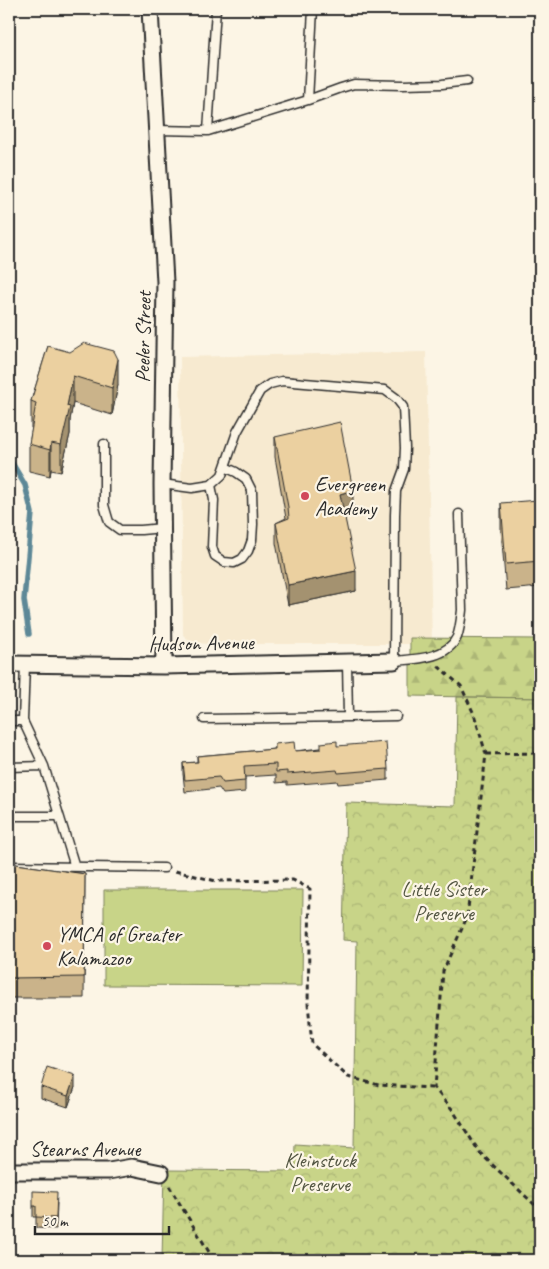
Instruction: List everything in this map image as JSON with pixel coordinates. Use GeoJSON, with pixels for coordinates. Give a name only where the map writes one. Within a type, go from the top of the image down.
{"type":"FeatureCollection","features":[{"type":"Feature","properties":{"kind":"street","name":"Peeler Street"},"geometry":{"type":"LineString","coordinates":[[150,9],[165,282],[162,484],[164,666]]}},
{"type":"Feature","properties":{"kind":"street","name":"Hudson Avenue"},"geometry":{"type":"LineString","coordinates":[[9,664],[164,666],[394,660]]}},
{"type":"Feature","properties":{"kind":"street","name":"Stearns Avenue"},"geometry":{"type":"LineString","coordinates":[[9,1171],[109,1170],[132,1167],[161,1173]]}},
{"type":"Feature","properties":{"kind":"lane"},"geometry":{"type":"LineString","coordinates":[[208,131],[216,9]]}},
{"type":"Feature","properties":{"kind":"lane"},"geometry":{"type":"LineString","coordinates":[[308,100],[313,9]]}},
{"type":"Feature","properties":{"kind":"lane"},"geometry":{"type":"LineString","coordinates":[[156,130],[208,131],[354,84],[442,84],[467,80]]}},
{"type":"Feature","properties":{"kind":"lane"},"geometry":{"type":"LineString","coordinates":[[162,484],[192,488],[211,485],[222,475],[237,432],[260,391],[270,384],[282,381],[385,390],[396,398],[403,407],[405,448],[404,469],[396,491],[394,660],[440,654],[456,638],[462,610],[459,514]]}},
{"type":"Feature","properties":{"kind":"lane"},"geometry":{"type":"LineString","coordinates":[[104,444],[104,505],[109,522],[120,530],[163,528]]}},
{"type":"Feature","properties":{"kind":"lane"},"geometry":{"type":"LineString","coordinates":[[211,485],[214,500],[212,546],[215,556],[224,562],[234,564],[242,559],[248,551],[252,540],[252,492],[246,479],[226,468]]}},
{"type":"Feature","properties":{"kind":"lane"},"geometry":{"type":"LineString","coordinates":[[347,662],[348,717]]}},
{"type":"Feature","properties":{"kind":"lane"},"geometry":{"type":"LineString","coordinates":[[25,664],[23,721],[44,766],[75,867]]}},
{"type":"Feature","properties":{"kind":"lane"},"geometry":{"type":"LineString","coordinates":[[204,719],[396,716]]}},
{"type":"Feature","properties":{"kind":"lane"},"geometry":{"type":"LineString","coordinates":[[9,721],[23,721]]}},
{"type":"Feature","properties":{"kind":"lane"},"geometry":{"type":"LineString","coordinates":[[9,767],[44,766]]}},
{"type":"Feature","properties":{"kind":"lane"},"geometry":{"type":"LineString","coordinates":[[9,816],[59,816]]}},
{"type":"Feature","properties":{"kind":"lane"},"geometry":{"type":"LineString","coordinates":[[9,866],[164,868]]}},
{"type":"Feature","properties":{"kind":"path"},"geometry":{"type":"LineString","coordinates":[[427,656],[461,686],[474,714],[486,754],[467,917],[443,971],[434,1088],[452,1109],[480,1153],[536,1206],[540,1215]]}},
{"type":"Feature","properties":{"kind":"path"},"geometry":{"type":"LineString","coordinates":[[486,754],[540,753]]}},
{"type":"Feature","properties":{"kind":"path"},"geometry":{"type":"LineString","coordinates":[[164,868],[216,881],[293,880],[310,889],[308,1003],[312,1044],[348,1077],[379,1085],[434,1088]]}},
{"type":"Feature","properties":{"kind":"path"},"geometry":{"type":"LineString","coordinates":[[161,1173],[209,1252],[218,1260]]}},
{"type":"Feature","properties":{"kind":"shaded area","name":"Evergreen Academy"},"geometry":{"type":"Polygon","coordinates":[[[426,352],[432,644],[207,644],[191,642],[183,635],[180,357],[426,352]]]}},
{"type":"Feature","properties":{"kind":"green space"},"geometry":{"type":"Polygon","coordinates":[[[410,638],[540,639],[540,698],[410,696],[410,638]]]}},
{"type":"Feature","properties":{"kind":"green space","name":"Little Sister Preserve"},"geometry":{"type":"Polygon","coordinates":[[[457,697],[540,698],[540,1260],[162,1260],[164,1170],[294,1171],[295,1144],[354,1148],[357,941],[343,940],[346,803],[455,806],[457,697]]]}},
{"type":"Feature","properties":{"kind":"green space"},"geometry":{"type":"Polygon","coordinates":[[[104,890],[303,890],[302,986],[104,985],[104,890]]]}},
{"type":"Feature","properties":{"kind":"building"},"geometry":{"type":"Polygon","coordinates":[[[84,343],[114,351],[118,359],[112,388],[73,376],[67,406],[70,407],[61,445],[51,443],[50,450],[29,444],[36,403],[31,401],[48,346],[70,352],[84,343]]]}},
{"type":"Feature","properties":{"kind":"building"},"geometry":{"type":"Polygon","coordinates":[[[340,422],[353,490],[340,494],[356,571],[288,585],[276,523],[289,518],[275,437],[340,422]]]}},
{"type":"Feature","properties":{"kind":"building"},"geometry":{"type":"Polygon","coordinates":[[[538,500],[540,561],[506,564],[501,503],[538,500]]]}},
{"type":"Feature","properties":{"kind":"building"},"geometry":{"type":"Polygon","coordinates":[[[337,741],[337,746],[386,742],[388,769],[338,773],[337,770],[287,774],[287,771],[276,772],[276,764],[244,766],[245,781],[223,783],[219,777],[185,780],[183,763],[198,762],[197,756],[275,749],[275,744],[294,742],[295,751],[321,749],[321,743],[337,741]]]}},
{"type":"Feature","properties":{"kind":"building","name":"YMCA of Greater Kalamazoo"},"geometry":{"type":"Polygon","coordinates":[[[9,863],[85,874],[84,977],[9,978],[9,863]]]}},
{"type":"Feature","properties":{"kind":"building"},"geometry":{"type":"Polygon","coordinates":[[[47,1067],[75,1076],[68,1096],[41,1087],[47,1067]]]}},
{"type":"Feature","properties":{"kind":"building"},"geometry":{"type":"Polygon","coordinates":[[[33,1191],[57,1192],[56,1218],[36,1217],[36,1206],[33,1206],[33,1191]]]}},
{"type":"Feature","properties":{"kind":"waterway"},"geometry":{"type":"LineString","coordinates":[[9,458],[25,485],[32,513],[24,600],[29,634]]}},
{"type":"Feature","properties":{"kind":"place","name":"Evergreen Academy"},"geometry":{"type":"Point","coordinates":[305,496]}},
{"type":"Feature","properties":{"kind":"place","name":"YMCA of Greater Kalamazoo"},"geometry":{"type":"Point","coordinates":[47,946]}},
{"type":"Feature","properties":{"kind":"park label","name":"Kleinstuck Preserve"},"geometry":{"type":"Point","coordinates":[320,1172]}}]}
